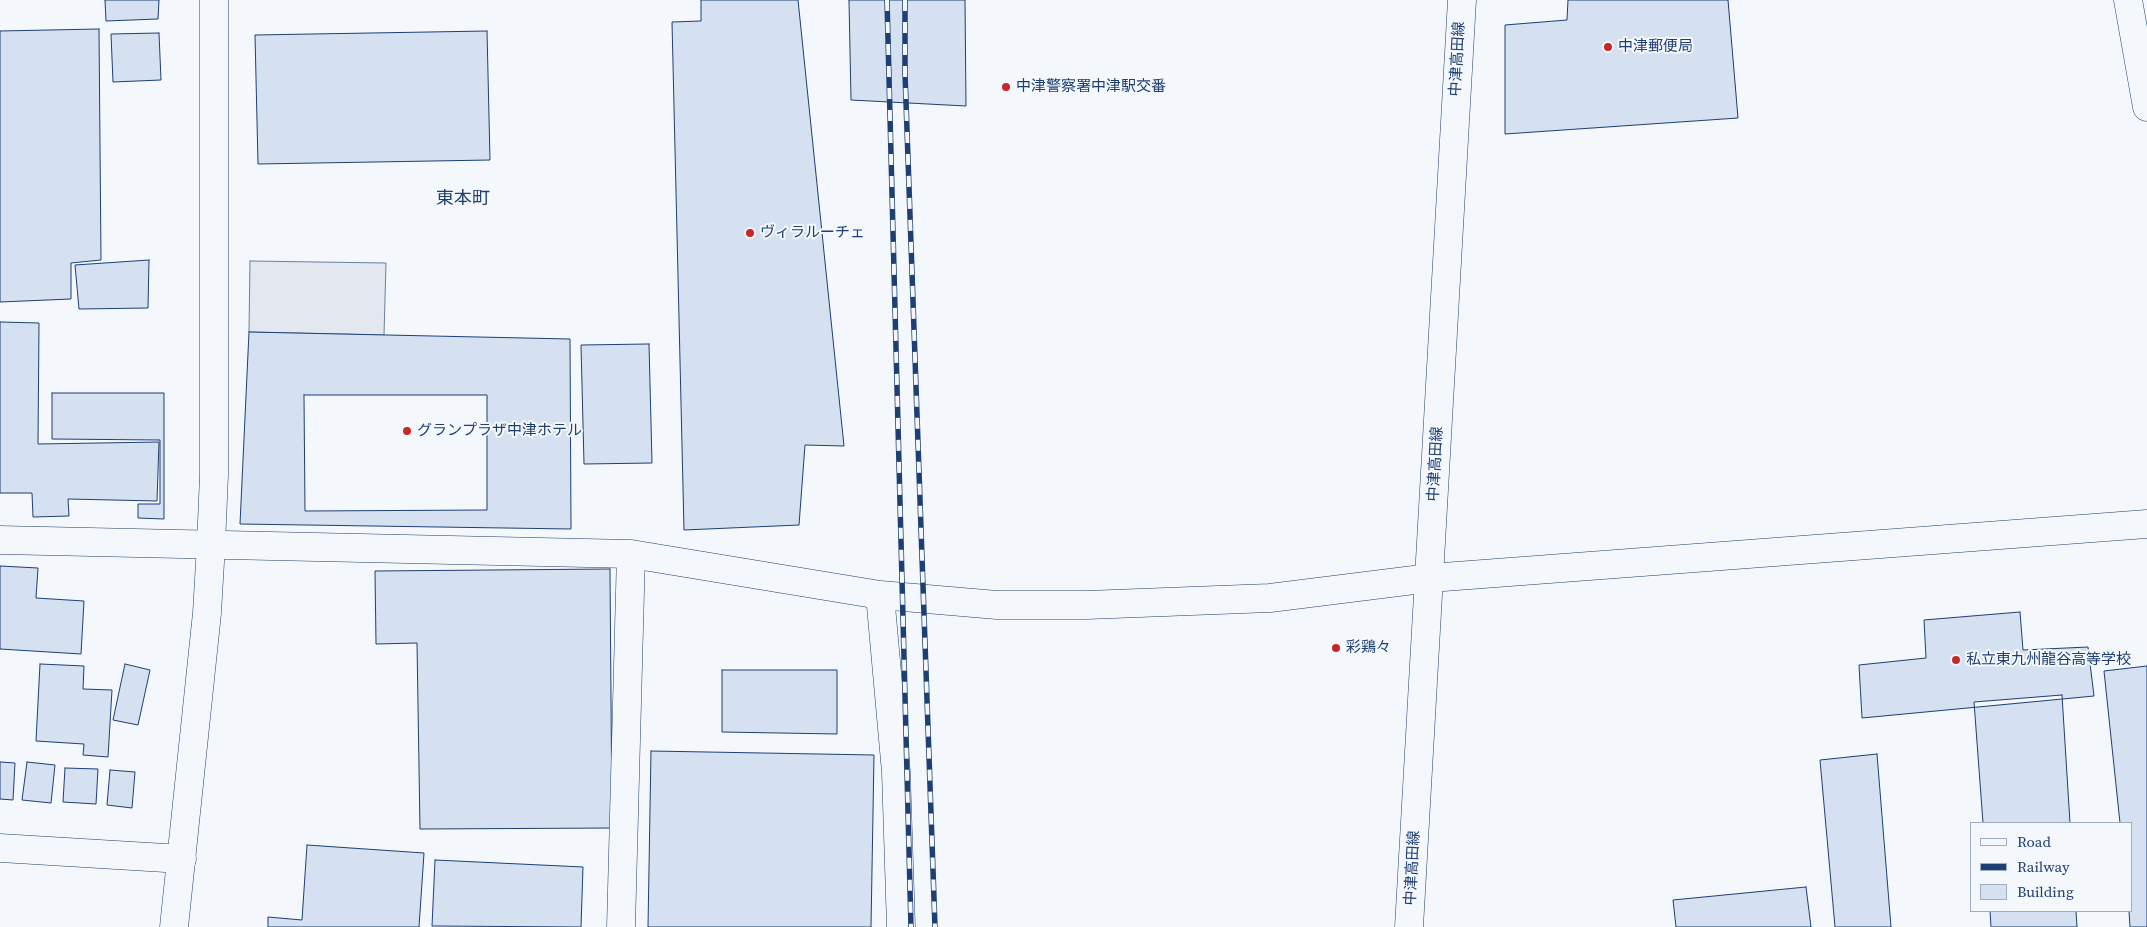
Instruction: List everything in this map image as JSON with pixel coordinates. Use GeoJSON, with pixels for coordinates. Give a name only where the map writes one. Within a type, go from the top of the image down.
{"type":"FeatureCollection","features":[{"type":"Feature","properties":{"kind":"street"},"geometry":{"type":"LineString","coordinates":[[174,927],[207,613],[212,545],[214,475],[214,0]]}},
{"type":"Feature","properties":{"kind":"street","name":"中津高田線"},"geometry":{"type":"LineString","coordinates":[[1409,927],[1462,0]]}},
{"type":"Feature","properties":{"kind":"street"},"geometry":{"type":"LineString","coordinates":[[2128,0],[2147,106]]}},
{"type":"Feature","properties":{"kind":"street"},"geometry":{"type":"LineString","coordinates":[[0,540],[631,554],[880,595],[997,605],[1087,605],[1270,598],[1430,578],[2147,524]]}},
{"type":"Feature","properties":{"kind":"street"},"geometry":{"type":"LineString","coordinates":[[621,927],[631,554]]}},
{"type":"Feature","properties":{"kind":"street"},"geometry":{"type":"LineString","coordinates":[[880,595],[896,772],[902,927]]}},
{"type":"Feature","properties":{"kind":"street"},"geometry":{"type":"LineString","coordinates":[[0,848],[182,859]]}},
{"type":"Feature","properties":{"kind":"shaded area"},"geometry":{"type":"Polygon","coordinates":[[[250,261],[386,263],[384,335],[249,332],[250,261]]]}},
{"type":"Feature","properties":{"kind":"building"},"geometry":{"type":"Polygon","coordinates":[[[105,0],[159,0],[158,19],[106,21],[105,0]]]}},
{"type":"Feature","properties":{"kind":"building","name":"ヴィラルーチェ"},"geometry":{"type":"Polygon","coordinates":[[[701,0],[798,0],[844,446],[805,445],[799,525],[684,530],[672,22],[701,21],[701,0]]]}},
{"type":"Feature","properties":{"kind":"building"},"geometry":{"type":"Polygon","coordinates":[[[849,0],[965,0],[966,106],[851,100],[849,0]]]}},
{"type":"Feature","properties":{"kind":"building"},"geometry":{"type":"Polygon","coordinates":[[[1568,0],[1728,0],[1738,118],[1505,134],[1505,25],[1567,20],[1568,0]]]}},
{"type":"Feature","properties":{"kind":"building"},"geometry":{"type":"Polygon","coordinates":[[[99,29],[101,260],[71,263],[71,299],[0,302],[0,31],[99,29]]]}},
{"type":"Feature","properties":{"kind":"building"},"geometry":{"type":"Polygon","coordinates":[[[487,31],[490,160],[258,164],[255,35],[487,31]]]}},
{"type":"Feature","properties":{"kind":"building"},"geometry":{"type":"Polygon","coordinates":[[[159,33],[161,80],[113,82],[111,34],[159,33]]]}},
{"type":"Feature","properties":{"kind":"building"},"geometry":{"type":"Polygon","coordinates":[[[149,260],[148,308],[79,309],[75,265],[149,260]]]}},
{"type":"Feature","properties":{"kind":"building"},"geometry":{"type":"Polygon","coordinates":[[[0,322],[39,323],[38,444],[159,442],[157,501],[68,499],[69,516],[33,517],[32,493],[0,493],[0,322]]]}},
{"type":"Feature","properties":{"kind":"building","name":"グランプラザ中津ホテル"},"geometry":{"type":"Polygon","coordinates":[[[249,332],[570,339],[571,529],[240,524],[249,332]]]}},
{"type":"Feature","properties":{"kind":"building"},"geometry":{"type":"Polygon","coordinates":[[[649,344],[652,463],[584,464],[581,345],[649,344]]]}},
{"type":"Feature","properties":{"kind":"building"},"geometry":{"type":"Polygon","coordinates":[[[52,393],[164,393],[164,519],[138,518],[138,504],[160,504],[160,440],[52,439],[52,393]]]}},
{"type":"Feature","properties":{"kind":"building"},"geometry":{"type":"Polygon","coordinates":[[[304,395],[487,395],[487,510],[305,511],[304,395]]]}},
{"type":"Feature","properties":{"kind":"building"},"geometry":{"type":"Polygon","coordinates":[[[0,566],[38,568],[36,598],[84,601],[81,654],[0,649],[0,566]]]}},
{"type":"Feature","properties":{"kind":"building"},"geometry":{"type":"Polygon","coordinates":[[[610,569],[612,828],[420,829],[417,643],[376,644],[375,571],[610,569]]]}},
{"type":"Feature","properties":{"kind":"building"},"geometry":{"type":"Polygon","coordinates":[[[2020,612],[2023,650],[2088,647],[2094,696],[1862,718],[1859,665],[1926,658],[1924,620],[2020,612]]]}},
{"type":"Feature","properties":{"kind":"building"},"geometry":{"type":"Polygon","coordinates":[[[40,664],[84,666],[83,689],[112,690],[108,757],[83,755],[84,744],[36,741],[40,664]]]}},
{"type":"Feature","properties":{"kind":"building"},"geometry":{"type":"Polygon","coordinates":[[[125,664],[150,670],[138,725],[113,720],[125,664]]]}},
{"type":"Feature","properties":{"kind":"building"},"geometry":{"type":"Polygon","coordinates":[[[2147,666],[2147,927],[2130,927],[2129,912],[2132,912],[2132,822],[2120,822],[2104,671],[2147,666]]]}},
{"type":"Feature","properties":{"kind":"building"},"geometry":{"type":"Polygon","coordinates":[[[722,670],[837,670],[837,734],[722,732],[722,670]]]}},
{"type":"Feature","properties":{"kind":"building"},"geometry":{"type":"Polygon","coordinates":[[[2062,695],[2070,822],[1983,822],[1974,702],[2062,695]]]}},
{"type":"Feature","properties":{"kind":"building"},"geometry":{"type":"Polygon","coordinates":[[[651,751],[874,755],[871,927],[648,927],[651,751]]]}},
{"type":"Feature","properties":{"kind":"building"},"geometry":{"type":"Polygon","coordinates":[[[1877,754],[1891,927],[1835,927],[1820,760],[1877,754]]]}},
{"type":"Feature","properties":{"kind":"building"},"geometry":{"type":"Polygon","coordinates":[[[0,762],[15,763],[13,800],[0,799],[0,762]]]}},
{"type":"Feature","properties":{"kind":"building"},"geometry":{"type":"Polygon","coordinates":[[[27,762],[55,765],[51,803],[22,800],[27,762]]]}},
{"type":"Feature","properties":{"kind":"building"},"geometry":{"type":"Polygon","coordinates":[[[65,768],[98,769],[96,804],[63,802],[65,768]]]}},
{"type":"Feature","properties":{"kind":"building"},"geometry":{"type":"Polygon","coordinates":[[[110,770],[135,772],[132,808],[107,805],[110,770]]]}},
{"type":"Feature","properties":{"kind":"building"},"geometry":{"type":"Polygon","coordinates":[[[307,845],[424,853],[419,927],[268,927],[268,917],[302,920],[307,845]]]}},
{"type":"Feature","properties":{"kind":"building"},"geometry":{"type":"Polygon","coordinates":[[[435,860],[583,867],[581,927],[432,926],[435,860]]]}},
{"type":"Feature","properties":{"kind":"building"},"geometry":{"type":"Polygon","coordinates":[[[1806,887],[1811,927],[1676,927],[1673,900],[1806,887]]]}},
{"type":"Feature","properties":{"kind":"building"},"geometry":{"type":"Polygon","coordinates":[[[1990,912],[2076,912],[2077,927],[1991,927],[1990,912]]]}},
{"type":"Feature","properties":{"kind":"railway"},"geometry":{"type":"LineString","coordinates":[[887,0],[911,927]]}},
{"type":"Feature","properties":{"kind":"railway"},"geometry":{"type":"LineString","coordinates":[[905,0],[905,73],[935,927]]}},
{"type":"Feature","properties":{"kind":"place","name":"中津郵便局"},"geometry":{"type":"Point","coordinates":[1608,47]}},
{"type":"Feature","properties":{"kind":"place","name":"中津警察署中津駅交番"},"geometry":{"type":"Point","coordinates":[1006,87]}},
{"type":"Feature","properties":{"kind":"place","name":"ヴィラルーチェ"},"geometry":{"type":"Point","coordinates":[750,233]}},
{"type":"Feature","properties":{"kind":"place","name":"グランプラザ中津ホテル"},"geometry":{"type":"Point","coordinates":[407,431]}},
{"type":"Feature","properties":{"kind":"place","name":"彩鶏々"},"geometry":{"type":"Point","coordinates":[1336,648]}},
{"type":"Feature","properties":{"kind":"place","name":"私立東九州龍谷高等学校"},"geometry":{"type":"Point","coordinates":[1956,660]}},
{"type":"Feature","properties":{"kind":"district","name":"東本町"},"geometry":{"type":"Point","coordinates":[463,199]}}]}
